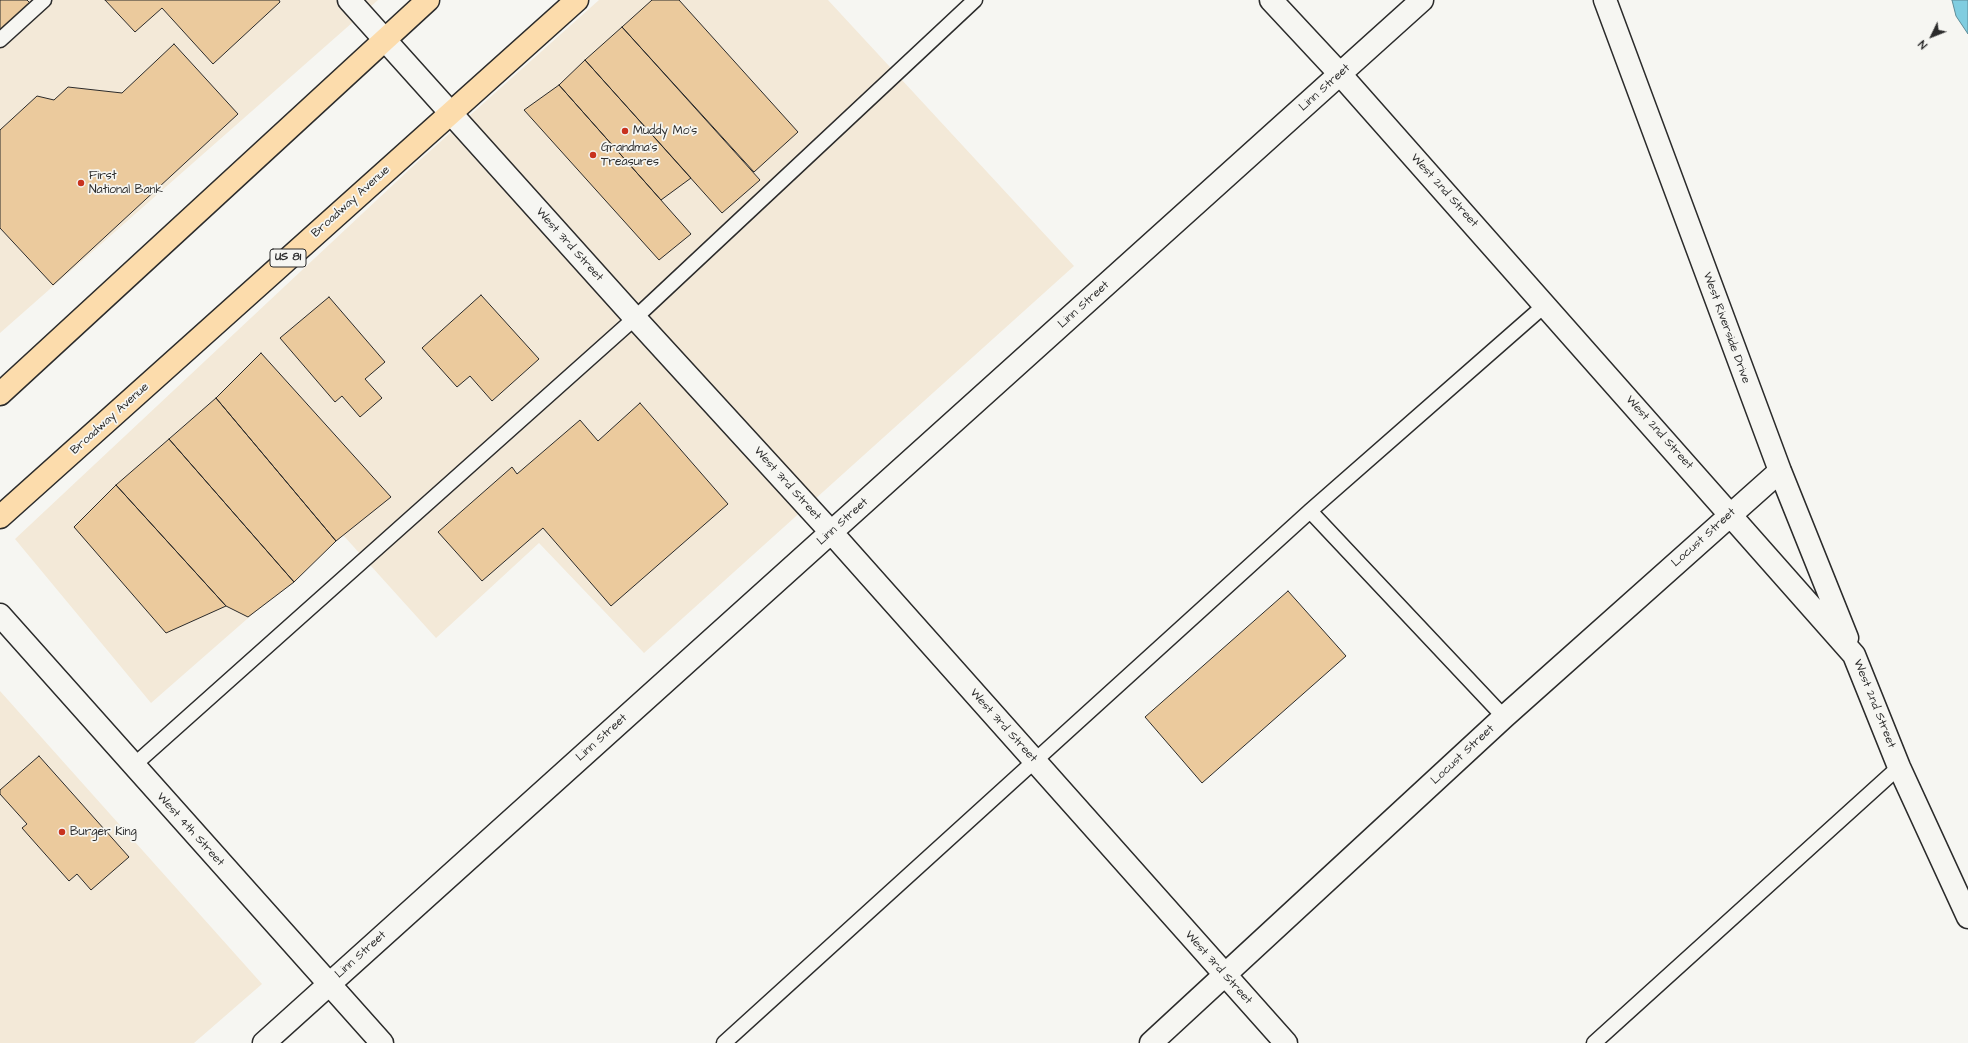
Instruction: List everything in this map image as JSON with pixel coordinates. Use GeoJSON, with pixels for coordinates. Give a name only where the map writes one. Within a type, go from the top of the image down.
{"type":"FeatureCollection","features":[{"type":"Feature","properties":{"kind":"highway"},"geometry":{"type":"LineString","coordinates":[[0,394],[428,0]]}},
{"type":"Feature","properties":{"kind":"highway","name":"Broadway Avenue"},"geometry":{"type":"LineString","coordinates":[[0,518],[577,0]]}},
{"type":"Feature","properties":{"kind":"street","name":"West 3rd Street"},"geometry":{"type":"LineString","coordinates":[[350,0],[635,318],[831,532],[1286,1043]]}},
{"type":"Feature","properties":{"kind":"street","name":"West 2nd Street"},"geometry":{"type":"LineString","coordinates":[[1271,0],[1340,74],[1854,655],[1899,767],[1968,918]]}},
{"type":"Feature","properties":{"kind":"street","name":"Linn Street"},"geometry":{"type":"LineString","coordinates":[[264,1043],[1422,0]]}},
{"type":"Feature","properties":{"kind":"street","name":"West Riverside Drive"},"geometry":{"type":"LineString","coordinates":[[1605,0],[1780,471],[1854,655]]}},
{"type":"Feature","properties":{"kind":"street","name":"Locust Street"},"geometry":{"type":"LineString","coordinates":[[1151,1043],[1504,717],[1780,471]]}},
{"type":"Feature","properties":{"kind":"street","name":"West 4th Street"},"geometry":{"type":"LineString","coordinates":[[0,615],[133,766],[382,1043]]}},
{"type":"Feature","properties":{"kind":"lane"},"geometry":{"type":"LineString","coordinates":[[0,40],[44,0]]}},
{"type":"Feature","properties":{"kind":"lane"},"geometry":{"type":"LineString","coordinates":[[133,766],[635,318],[975,0]]}},
{"type":"Feature","properties":{"kind":"lane"},"geometry":{"type":"LineString","coordinates":[[724,1043],[1310,511],[1545,305]]}},
{"type":"Feature","properties":{"kind":"lane"},"geometry":{"type":"LineString","coordinates":[[1310,511],[1504,717]]}},
{"type":"Feature","properties":{"kind":"lane"},"geometry":{"type":"LineString","coordinates":[[1594,1043],[1899,767]]}},
{"type":"Feature","properties":{"kind":"shaded area"},"geometry":{"type":"Polygon","coordinates":[[[0,0],[378,0],[0,333],[0,0]]]}},
{"type":"Feature","properties":{"kind":"shaded area"},"geometry":{"type":"Polygon","coordinates":[[[599,0],[828,0],[1074,266],[644,653],[539,543],[436,638],[343,535],[151,703],[15,539],[411,168],[599,0]]]}},
{"type":"Feature","properties":{"kind":"shaded area"},"geometry":{"type":"Polygon","coordinates":[[[0,691],[262,984],[194,1043],[0,1043],[0,691]]]}},
{"type":"Feature","properties":{"kind":"water"},"geometry":{"type":"Polygon","coordinates":[[[1952,0],[1968,0],[1968,34],[1956,16],[1952,0]]]}},
{"type":"Feature","properties":{"kind":"building"},"geometry":{"type":"Polygon","coordinates":[[[0,0],[27,0],[32,5],[0,34],[0,0]]]}},
{"type":"Feature","properties":{"kind":"building"},"geometry":{"type":"Polygon","coordinates":[[[105,0],[279,0],[280,2],[213,64],[162,8],[135,32],[105,0]]]}},
{"type":"Feature","properties":{"kind":"building"},"geometry":{"type":"Polygon","coordinates":[[[652,0],[679,0],[798,132],[754,172],[622,27],[652,0]]]}},
{"type":"Feature","properties":{"kind":"building"},"geometry":{"type":"Polygon","coordinates":[[[622,27],[760,180],[722,213],[585,60],[622,27]]]}},
{"type":"Feature","properties":{"kind":"building"},"geometry":{"type":"Polygon","coordinates":[[[174,44],[238,114],[53,285],[0,228],[0,130],[37,96],[54,100],[68,87],[122,93],[174,44]]]}},
{"type":"Feature","properties":{"kind":"building","name":"Muddy Mo's"},"geometry":{"type":"Polygon","coordinates":[[[585,60],[691,178],[661,200],[559,85],[585,60]]]}},
{"type":"Feature","properties":{"kind":"building","name":"Grandma's Treasures"},"geometry":{"type":"Polygon","coordinates":[[[559,85],[691,234],[659,260],[524,110],[559,85]]]}},
{"type":"Feature","properties":{"kind":"building"},"geometry":{"type":"Polygon","coordinates":[[[481,295],[539,359],[492,401],[470,376],[457,387],[422,348],[481,295]]]}},
{"type":"Feature","properties":{"kind":"building"},"geometry":{"type":"Polygon","coordinates":[[[329,297],[385,362],[365,379],[382,398],[360,417],[342,396],[335,402],[280,338],[329,297]]]}},
{"type":"Feature","properties":{"kind":"building"},"geometry":{"type":"Polygon","coordinates":[[[261,353],[391,497],[336,541],[216,398],[261,353]]]}},
{"type":"Feature","properties":{"kind":"building"},"geometry":{"type":"Polygon","coordinates":[[[216,398],[336,541],[294,582],[169,439],[216,398]]]}},
{"type":"Feature","properties":{"kind":"building"},"geometry":{"type":"Polygon","coordinates":[[[640,403],[728,504],[611,606],[543,528],[482,581],[438,532],[512,467],[517,474],[580,420],[598,441],[640,403]]]}},
{"type":"Feature","properties":{"kind":"building"},"geometry":{"type":"Polygon","coordinates":[[[169,439],[294,582],[248,617],[226,606],[116,485],[169,439]]]}},
{"type":"Feature","properties":{"kind":"building"},"geometry":{"type":"Polygon","coordinates":[[[116,485],[226,606],[166,633],[74,527],[116,485]]]}},
{"type":"Feature","properties":{"kind":"building"},"geometry":{"type":"Polygon","coordinates":[[[1288,591],[1346,656],[1202,783],[1145,717],[1288,591]]]}},
{"type":"Feature","properties":{"kind":"building"},"geometry":{"type":"Polygon","coordinates":[[[39,756],[129,857],[91,890],[77,874],[69,881],[22,828],[27,824],[0,794],[0,790],[39,756]]]}},
{"type":"Feature","properties":{"kind":"place","name":"Muddy Mo's"},"geometry":{"type":"Point","coordinates":[625,131]}},
{"type":"Feature","properties":{"kind":"place","name":"Grandma's Treasures"},"geometry":{"type":"Point","coordinates":[593,155]}},
{"type":"Feature","properties":{"kind":"place","name":"First National Bank"},"geometry":{"type":"Point","coordinates":[81,183]}},
{"type":"Feature","properties":{"kind":"place","name":"Burger King"},"geometry":{"type":"Point","coordinates":[62,832]}}]}
